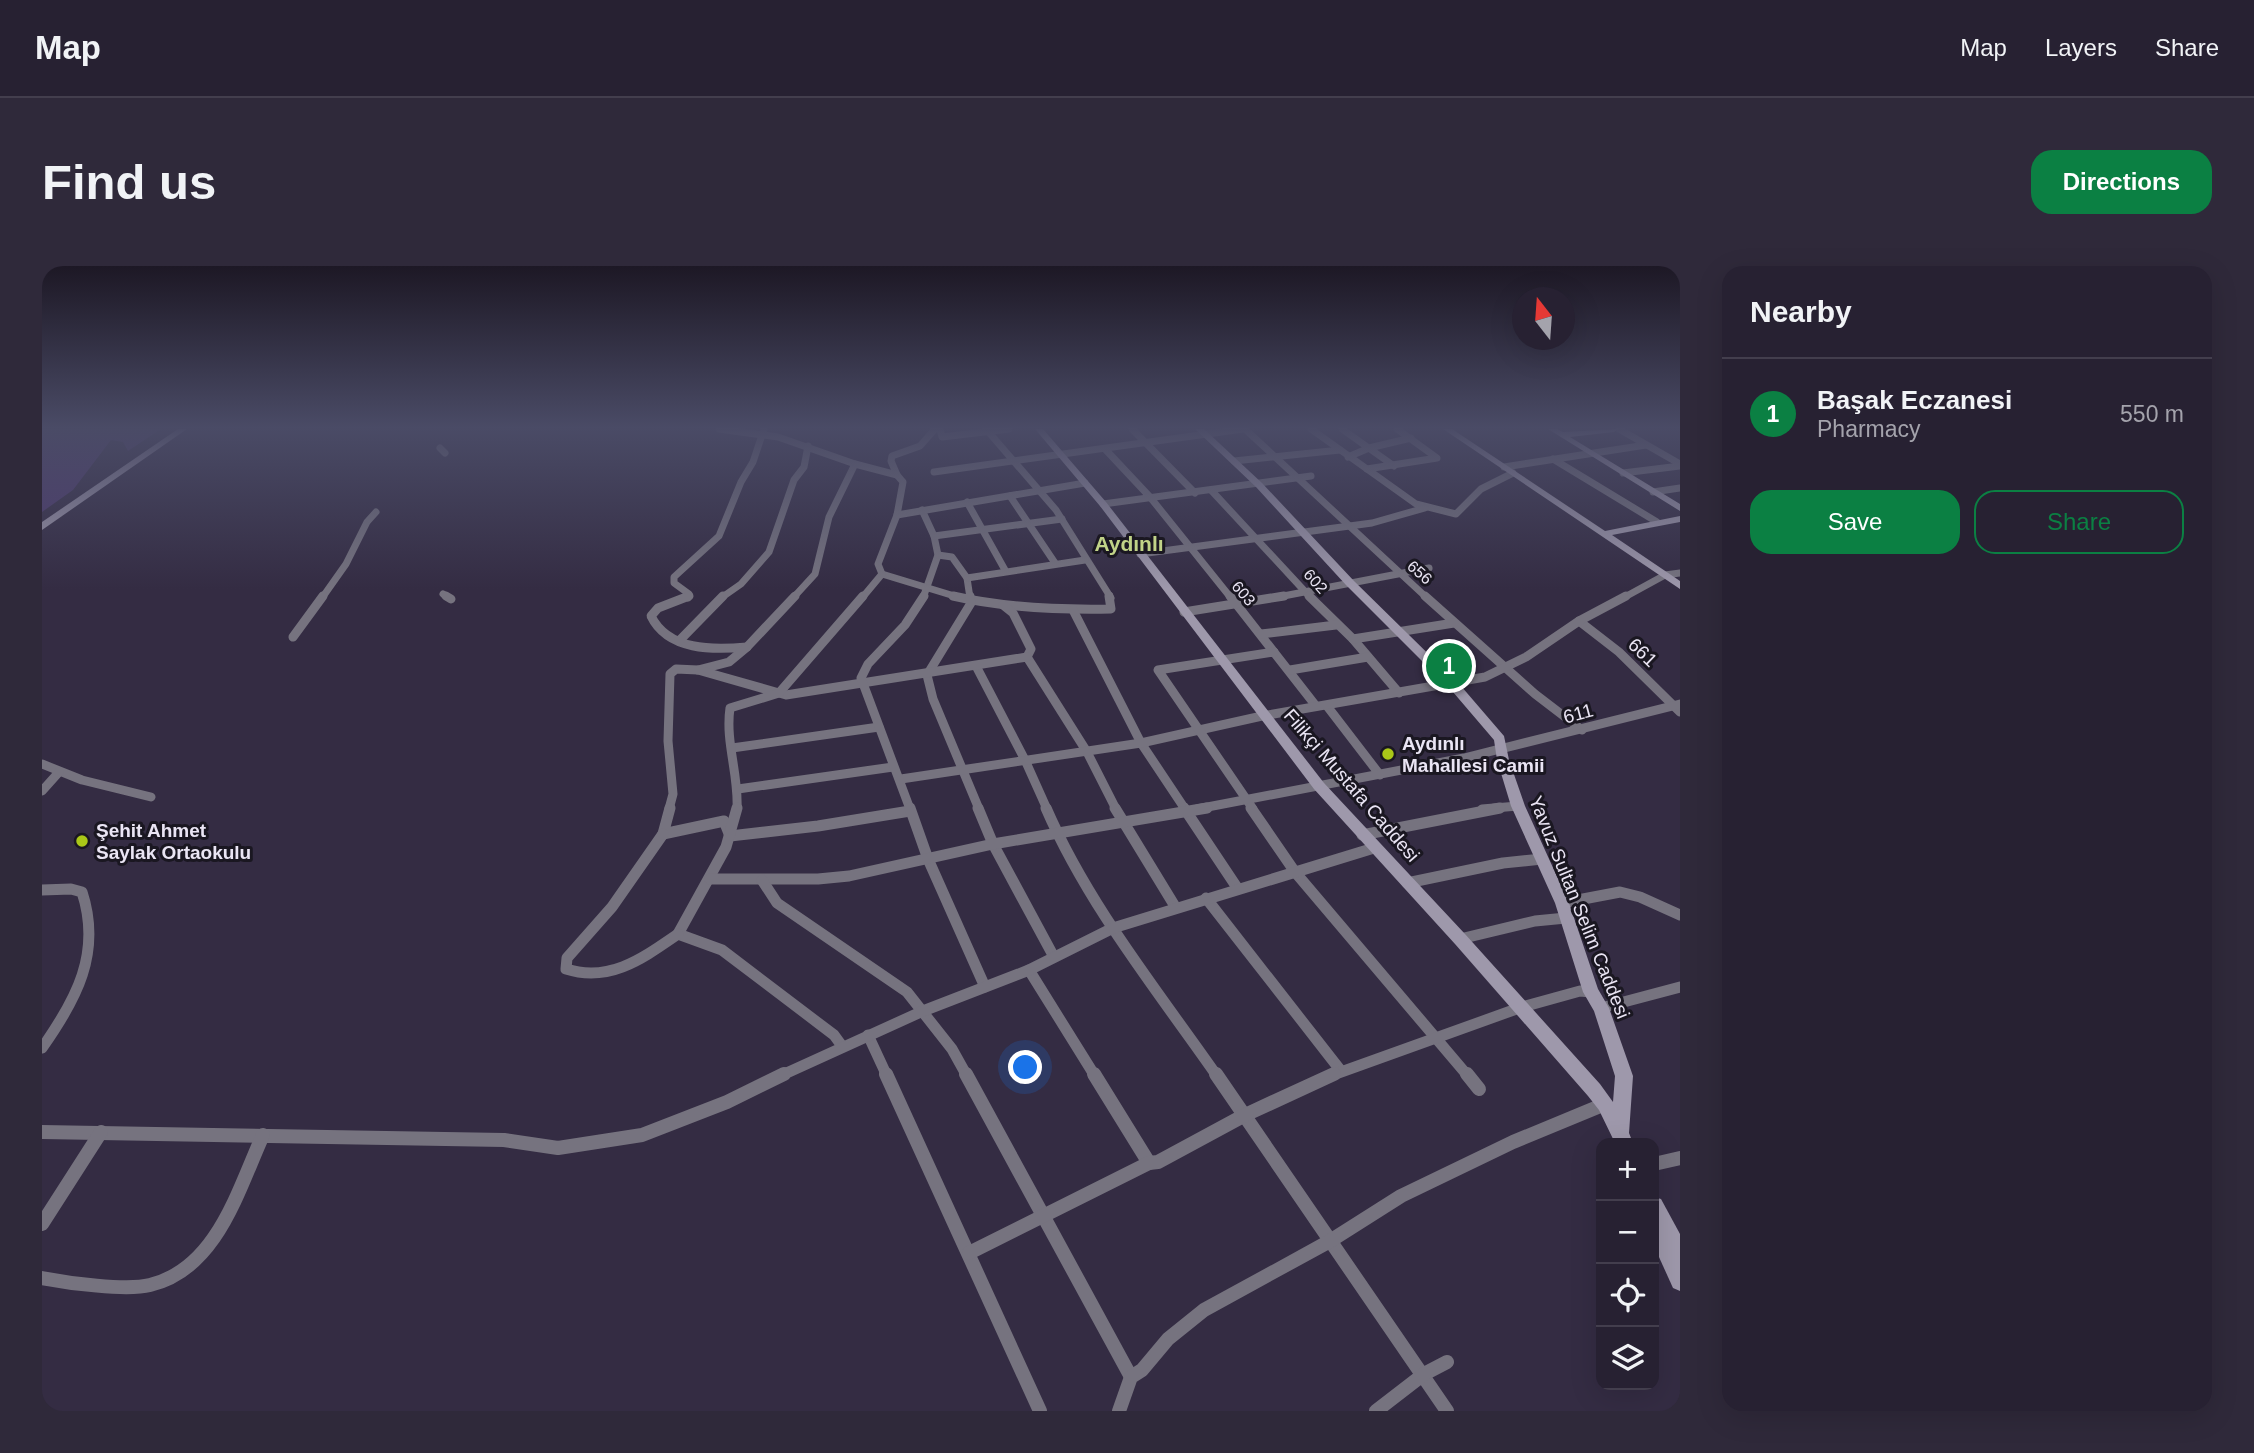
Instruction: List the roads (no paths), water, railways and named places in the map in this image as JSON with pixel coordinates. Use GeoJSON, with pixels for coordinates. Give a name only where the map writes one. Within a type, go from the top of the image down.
{"type":"FeatureCollection","features":[{"type":"Feature","properties":{"kind":"street"},"geometry":{"type":"LineString","coordinates":[[42,518],[98,482]]}},
{"type":"Feature","properties":{"kind":"street"},"geometry":{"type":"LineString","coordinates":[[42,527],[101,482]]}},
{"type":"Feature","properties":{"kind":"street"},"geometry":{"type":"LineString","coordinates":[[741,482],[713,545],[674,577],[674,583],[689,594],[688,598],[658,608],[651,616],[657,629],[678,641],[724,650],[747,647]]}},
{"type":"Feature","properties":{"kind":"street"},"geometry":{"type":"LineString","coordinates":[[678,641],[724,595],[741,584],[769,552],[793,482]]}},
{"type":"Feature","properties":{"kind":"street"},"geometry":{"type":"LineString","coordinates":[[698,670],[729,662],[747,647],[815,574],[817,559],[844,482]]}},
{"type":"Feature","properties":{"kind":"street"},"geometry":{"type":"LineString","coordinates":[[903,482],[897,515],[878,564],[882,574],[927,591],[1003,605],[1073,610],[1111,609],[1112,600],[1062,519],[1033,482]]}},
{"type":"Feature","properties":{"kind":"street","name":"603"},"geometry":{"type":"LineString","coordinates":[[1136,482],[1290,670],[1316,706]]}},
{"type":"Feature","properties":{"kind":"street"},"geometry":{"type":"LineString","coordinates":[[1185,482],[1195,493]]}},
{"type":"Feature","properties":{"kind":"street","name":"Yavuz Sultan Selim Caddesi"},"geometry":{"type":"LineString","coordinates":[[1256,482],[1350,583],[1453,684],[1500,739],[1518,806],[1564,911],[1591,992],[1601,1008],[1624,1076],[1622,1138]]}},
{"type":"Feature","properties":{"kind":"street"},"geometry":{"type":"LineString","coordinates":[[1102,504],[1277,482]]}},
{"type":"Feature","properties":{"kind":"street","name":"656"},"geometry":{"type":"LineString","coordinates":[[1304,482],[1348,527],[1454,622],[1535,694],[1582,730]]}},
{"type":"Feature","properties":{"kind":"street"},"geometry":{"type":"LineString","coordinates":[[1387,482],[1425,508],[1456,514],[1465,508],[1473,496],[1493,482]]}},
{"type":"Feature","properties":{"kind":"street"},"geometry":{"type":"LineString","coordinates":[[1527,482],[1680,586]]}},
{"type":"Feature","properties":{"kind":"street"},"geometry":{"type":"LineString","coordinates":[[1591,482],[1657,523]]}},
{"type":"Feature","properties":{"kind":"street"},"geometry":{"type":"LineString","coordinates":[[1638,482],[1680,508]]}},
{"type":"Feature","properties":{"kind":"street"},"geometry":{"type":"LineString","coordinates":[[897,515],[1085,483]]}},
{"type":"Feature","properties":{"kind":"street","name":"Filikçi Mustafa Caddesi"},"geometry":{"type":"LineString","coordinates":[[1085,483],[1262,716],[1319,786],[1522,1007],[1605,1104],[1621,1138]]}},
{"type":"Feature","properties":{"kind":"street"},"geometry":{"type":"LineString","coordinates":[[1653,492],[1680,488]]}},
{"type":"Feature","properties":{"kind":"street","name":"602"},"geometry":{"type":"LineString","coordinates":[[1211,490],[1336,625],[1353,639],[1399,694]]}},
{"type":"Feature","properties":{"kind":"street"},"geometry":{"type":"LineString","coordinates":[[1010,496],[1055,563]]}},
{"type":"Feature","properties":{"kind":"street"},"geometry":{"type":"LineString","coordinates":[[967,502],[1006,570]]}},
{"type":"Feature","properties":{"kind":"street"},"geometry":{"type":"LineString","coordinates":[[1140,554],[1348,527],[1425,508]]}},
{"type":"Feature","properties":{"kind":"street"},"geometry":{"type":"LineString","coordinates":[[922,510],[934,536],[938,555],[928,577],[927,591],[905,625],[868,664],[861,678],[893,766],[901,779],[928,859],[985,987]]}},
{"type":"Feature","properties":{"kind":"street"},"geometry":{"type":"LineString","coordinates":[[293,637],[329,591],[376,512]]}},
{"type":"Feature","properties":{"kind":"street"},"geometry":{"type":"LineString","coordinates":[[934,536],[1062,519]]}},
{"type":"Feature","properties":{"kind":"street"},"geometry":{"type":"LineString","coordinates":[[1604,534],[1678,520]]}},
{"type":"Feature","properties":{"kind":"street"},"geometry":{"type":"LineString","coordinates":[[938,555],[952,557],[967,578],[971,603],[927,675],[933,699],[993,844],[1054,957]]}},
{"type":"Feature","properties":{"kind":"street"},"geometry":{"type":"LineString","coordinates":[[967,578],[1085,560]]}},
{"type":"Feature","properties":{"kind":"street"},"geometry":{"type":"LineString","coordinates":[[1184,612],[1308,592],[1429,568]]}},
{"type":"Feature","properties":{"kind":"street"},"geometry":{"type":"LineString","coordinates":[[901,779],[1142,743],[1262,716],[1485,677],[1526,657],[1579,621],[1665,575],[1680,573]]}},
{"type":"Feature","properties":{"kind":"street"},"geometry":{"type":"LineString","coordinates":[[882,574],[779,693],[773,698],[730,708],[730,751],[738,789],[737,818],[710,879],[678,934],[645,957],[615,972],[579,975],[566,969],[568,958],[612,907],[663,834],[673,794],[668,741],[670,674],[676,669],[698,670],[779,693],[800,694],[1027,657]]}},
{"type":"Feature","properties":{"kind":"street"},"geometry":{"type":"LineString","coordinates":[[1003,605],[1013,613],[1031,649],[1027,657]]}},
{"type":"Feature","properties":{"kind":"street"},"geometry":{"type":"LineString","coordinates":[[1073,610],[1142,743],[1238,889]]}},
{"type":"Feature","properties":{"kind":"street","name":"661"},"geometry":{"type":"LineString","coordinates":[[1579,621],[1619,652],[1678,708]]}},
{"type":"Feature","properties":{"kind":"street"},"geometry":{"type":"LineString","coordinates":[[1353,639],[1454,622]]}},
{"type":"Feature","properties":{"kind":"street"},"geometry":{"type":"LineString","coordinates":[[1261,634],[1336,625]]}},
{"type":"Feature","properties":{"kind":"street"},"geometry":{"type":"LineString","coordinates":[[1274,652],[1158,670],[1296,872],[1479,1089]]}},
{"type":"Feature","properties":{"kind":"street"},"geometry":{"type":"LineString","coordinates":[[1027,657],[1087,752],[1122,822],[1176,908]]}},
{"type":"Feature","properties":{"kind":"street"},"geometry":{"type":"LineString","coordinates":[[1290,670],[1368,657]]}},
{"type":"Feature","properties":{"kind":"street"},"geometry":{"type":"LineString","coordinates":[[976,666],[1025,760],[1057,833],[1114,928],[1447,1411]]}},
{"type":"Feature","properties":{"kind":"street"},"geometry":{"type":"LineString","coordinates":[[1327,706],[1380,775]]}},
{"type":"Feature","properties":{"kind":"street","name":"611"},"geometry":{"type":"LineString","coordinates":[[710,879],[762,880],[849,876],[993,844],[1380,775],[1678,708]]}},
{"type":"Feature","properties":{"kind":"street"},"geometry":{"type":"LineString","coordinates":[[732,748],[879,727]]}},
{"type":"Feature","properties":{"kind":"street"},"geometry":{"type":"LineString","coordinates":[[42,764],[59,772],[152,797]]}},
{"type":"Feature","properties":{"kind":"street"},"geometry":{"type":"LineString","coordinates":[[738,789],[893,766]]}},
{"type":"Feature","properties":{"kind":"street"},"geometry":{"type":"LineString","coordinates":[[42,791],[59,772]]}},
{"type":"Feature","properties":{"kind":"street"},"geometry":{"type":"LineString","coordinates":[[1362,835],[1484,808],[1518,806]]}},
{"type":"Feature","properties":{"kind":"street"},"geometry":{"type":"LineString","coordinates":[[730,836],[818,826],[910,811]]}},
{"type":"Feature","properties":{"kind":"street"},"geometry":{"type":"LineString","coordinates":[[663,834],[724,821],[730,836]]}},
{"type":"Feature","properties":{"kind":"street"},"geometry":{"type":"LineString","coordinates":[[42,1132],[504,1140],[558,1148],[642,1135],[727,1102],[842,1046],[923,1011],[1029,970],[1114,928],[1374,848]]}},
{"type":"Feature","properties":{"kind":"street"},"geometry":{"type":"LineString","coordinates":[[1407,883],[1503,863],[1542,859]]}},
{"type":"Feature","properties":{"kind":"street"},"geometry":{"type":"LineString","coordinates":[[762,880],[777,902],[907,992],[952,1049],[1131,1377]]}},
{"type":"Feature","properties":{"kind":"street"},"geometry":{"type":"LineString","coordinates":[[42,890],[71,889],[82,892],[86,903],[89,953],[86,976],[76,999],[42,1048]]}},
{"type":"Feature","properties":{"kind":"street"},"geometry":{"type":"LineString","coordinates":[[1460,939],[1535,921],[1620,892],[1640,897],[1680,915]]}},
{"type":"Feature","properties":{"kind":"street"},"geometry":{"type":"LineString","coordinates":[[1206,898],[1341,1072]]}},
{"type":"Feature","properties":{"kind":"street"},"geometry":{"type":"LineString","coordinates":[[678,934],[722,950],[750,969],[834,1035],[842,1046]]}},
{"type":"Feature","properties":{"kind":"street"},"geometry":{"type":"LineString","coordinates":[[1029,970],[1149,1163]]}},
{"type":"Feature","properties":{"kind":"street"},"geometry":{"type":"LineString","coordinates":[[1601,1008],[1680,987]]}},
{"type":"Feature","properties":{"kind":"street"},"geometry":{"type":"LineString","coordinates":[[969,1253],[1149,1163],[1158,1162],[1245,1115],[1341,1072],[1522,1007],[1580,991],[1591,992]]}},
{"type":"Feature","properties":{"kind":"street"},"geometry":{"type":"LineString","coordinates":[[867,1035],[1040,1411]]}},
{"type":"Feature","properties":{"kind":"street"},"geometry":{"type":"LineString","coordinates":[[1119,1411],[1131,1377],[1142,1370],[1168,1339],[1204,1310],[1330,1241],[1401,1196],[1449,1171],[1605,1104]]}},
{"type":"Feature","properties":{"kind":"street"},"geometry":{"type":"LineString","coordinates":[[42,1224],[101,1132]]}},
{"type":"Feature","properties":{"kind":"street"},"geometry":{"type":"LineString","coordinates":[[42,1278],[140,1286],[163,1282],[186,1269],[204,1252],[216,1235],[262,1135]]}},
{"type":"Feature","properties":{"kind":"street"},"geometry":{"type":"LineString","coordinates":[[1659,1163],[1680,1158]]}},
{"type":"Feature","properties":{"kind":"street"},"geometry":{"type":"LineString","coordinates":[[1659,1215],[1680,1253]]}},
{"type":"Feature","properties":{"kind":"street"},"geometry":{"type":"LineString","coordinates":[[1659,1237],[1680,1281]]}},
{"type":"Feature","properties":{"kind":"street"},"geometry":{"type":"LineString","coordinates":[[1376,1411],[1424,1374],[1447,1362]]}},
{"type":"Feature","properties":{"kind":"place","name":"Başak Eczanesi"},"geometry":{"type":"Point","coordinates":[1449,666]}},
{"type":"Feature","properties":{"kind":"place","name":"Aydınlı Mahallesi Camii"},"geometry":{"type":"Point","coordinates":[1388,754]}},
{"type":"Feature","properties":{"kind":"place","name":"Şehit Ahmet Saylak Ortaokulu"},"geometry":{"type":"Point","coordinates":[82,841]}},
{"type":"Feature","properties":{"kind":"district","name":"Aydınlı"},"geometry":{"type":"Point","coordinates":[1129,544]}}]}
